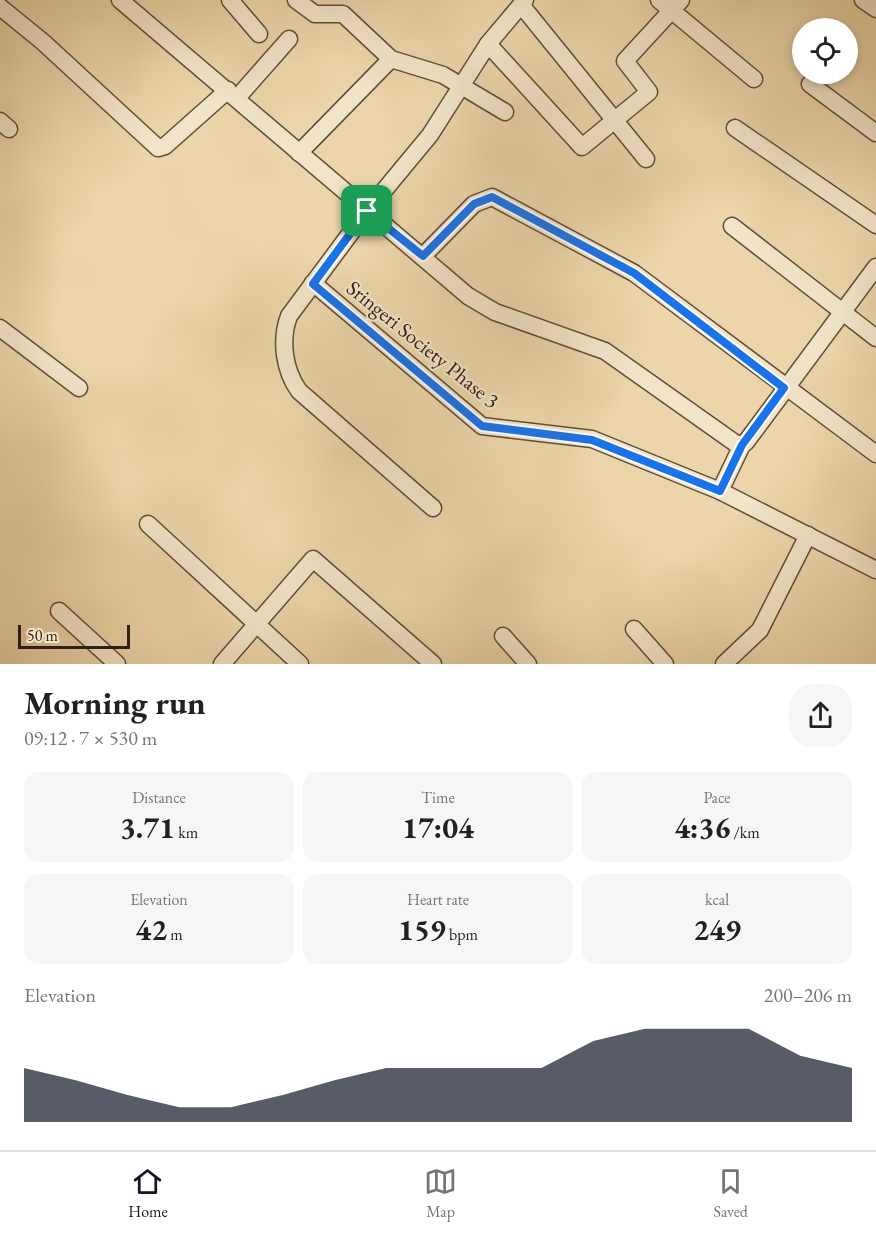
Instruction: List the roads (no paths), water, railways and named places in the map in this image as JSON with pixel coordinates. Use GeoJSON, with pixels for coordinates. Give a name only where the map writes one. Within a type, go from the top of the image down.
{"type":"FeatureCollection","features":[{"type":"Feature","properties":{"kind":"street"},"geometry":{"type":"LineString","coordinates":[[120,0],[367,211],[479,303],[495,312],[605,351],[735,443],[742,445]]}},
{"type":"Feature","properties":{"kind":"street"},"geometry":{"type":"LineString","coordinates":[[230,0],[259,33]]}},
{"type":"Feature","properties":{"kind":"street"},"geometry":{"type":"LineString","coordinates":[[296,0],[315,14],[343,14],[391,59],[443,75],[505,112]]}},
{"type":"Feature","properties":{"kind":"street"},"geometry":{"type":"LineString","coordinates":[[863,0],[876,9]]}},
{"type":"Feature","properties":{"kind":"street"},"geometry":{"type":"LineString","coordinates":[[433,508],[311,403],[293,383],[283,344],[283,332],[289,316],[367,211],[407,166],[463,87],[488,44],[524,3],[646,159]]}},
{"type":"Feature","properties":{"kind":"street"},"geometry":{"type":"LineString","coordinates":[[488,44],[582,147],[649,92],[625,61],[671,3],[754,79]]}},
{"type":"Feature","properties":{"kind":"street"},"geometry":{"type":"LineString","coordinates":[[0,7],[43,42],[158,148],[165,146],[232,94],[289,39]]}},
{"type":"Feature","properties":{"kind":"street"},"geometry":{"type":"LineString","coordinates":[[299,153],[391,59]]}},
{"type":"Feature","properties":{"kind":"street"},"geometry":{"type":"LineString","coordinates":[[810,84],[876,133]]}},
{"type":"Feature","properties":{"kind":"street"},"geometry":{"type":"LineString","coordinates":[[735,128],[876,225]]}},
{"type":"Feature","properties":{"kind":"street"},"geometry":{"type":"LineString","coordinates":[[423,256],[474,204],[492,197],[634,273],[784,388],[876,454]]}},
{"type":"Feature","properties":{"kind":"street"},"geometry":{"type":"LineString","coordinates":[[732,226],[876,338]]}},
{"type":"Feature","properties":{"kind":"street"},"geometry":{"type":"LineString","coordinates":[[720,491],[742,445],[876,267]]}},
{"type":"Feature","properties":{"kind":"street","name":"Sringeri Society Phase 3"},"geometry":{"type":"LineString","coordinates":[[313,284],[482,426],[592,440],[720,491],[876,570]]}},
{"type":"Feature","properties":{"kind":"street"},"geometry":{"type":"LineString","coordinates":[[0,328],[79,388]]}},
{"type":"Feature","properties":{"kind":"street"},"geometry":{"type":"LineString","coordinates":[[148,524],[300,664]]}},
{"type":"Feature","properties":{"kind":"street"},"geometry":{"type":"LineString","coordinates":[[724,664],[760,630],[808,536]]}},
{"type":"Feature","properties":{"kind":"street"},"geometry":{"type":"LineString","coordinates":[[222,664],[312,559],[433,664]]}},
{"type":"Feature","properties":{"kind":"street"},"geometry":{"type":"LineString","coordinates":[[59,611],[117,664]]}},
{"type":"Feature","properties":{"kind":"street"},"geometry":{"type":"LineString","coordinates":[[634,629],[665,664]]}},
{"type":"Feature","properties":{"kind":"street"},"geometry":{"type":"LineString","coordinates":[[503,636],[528,664]]}}]}
